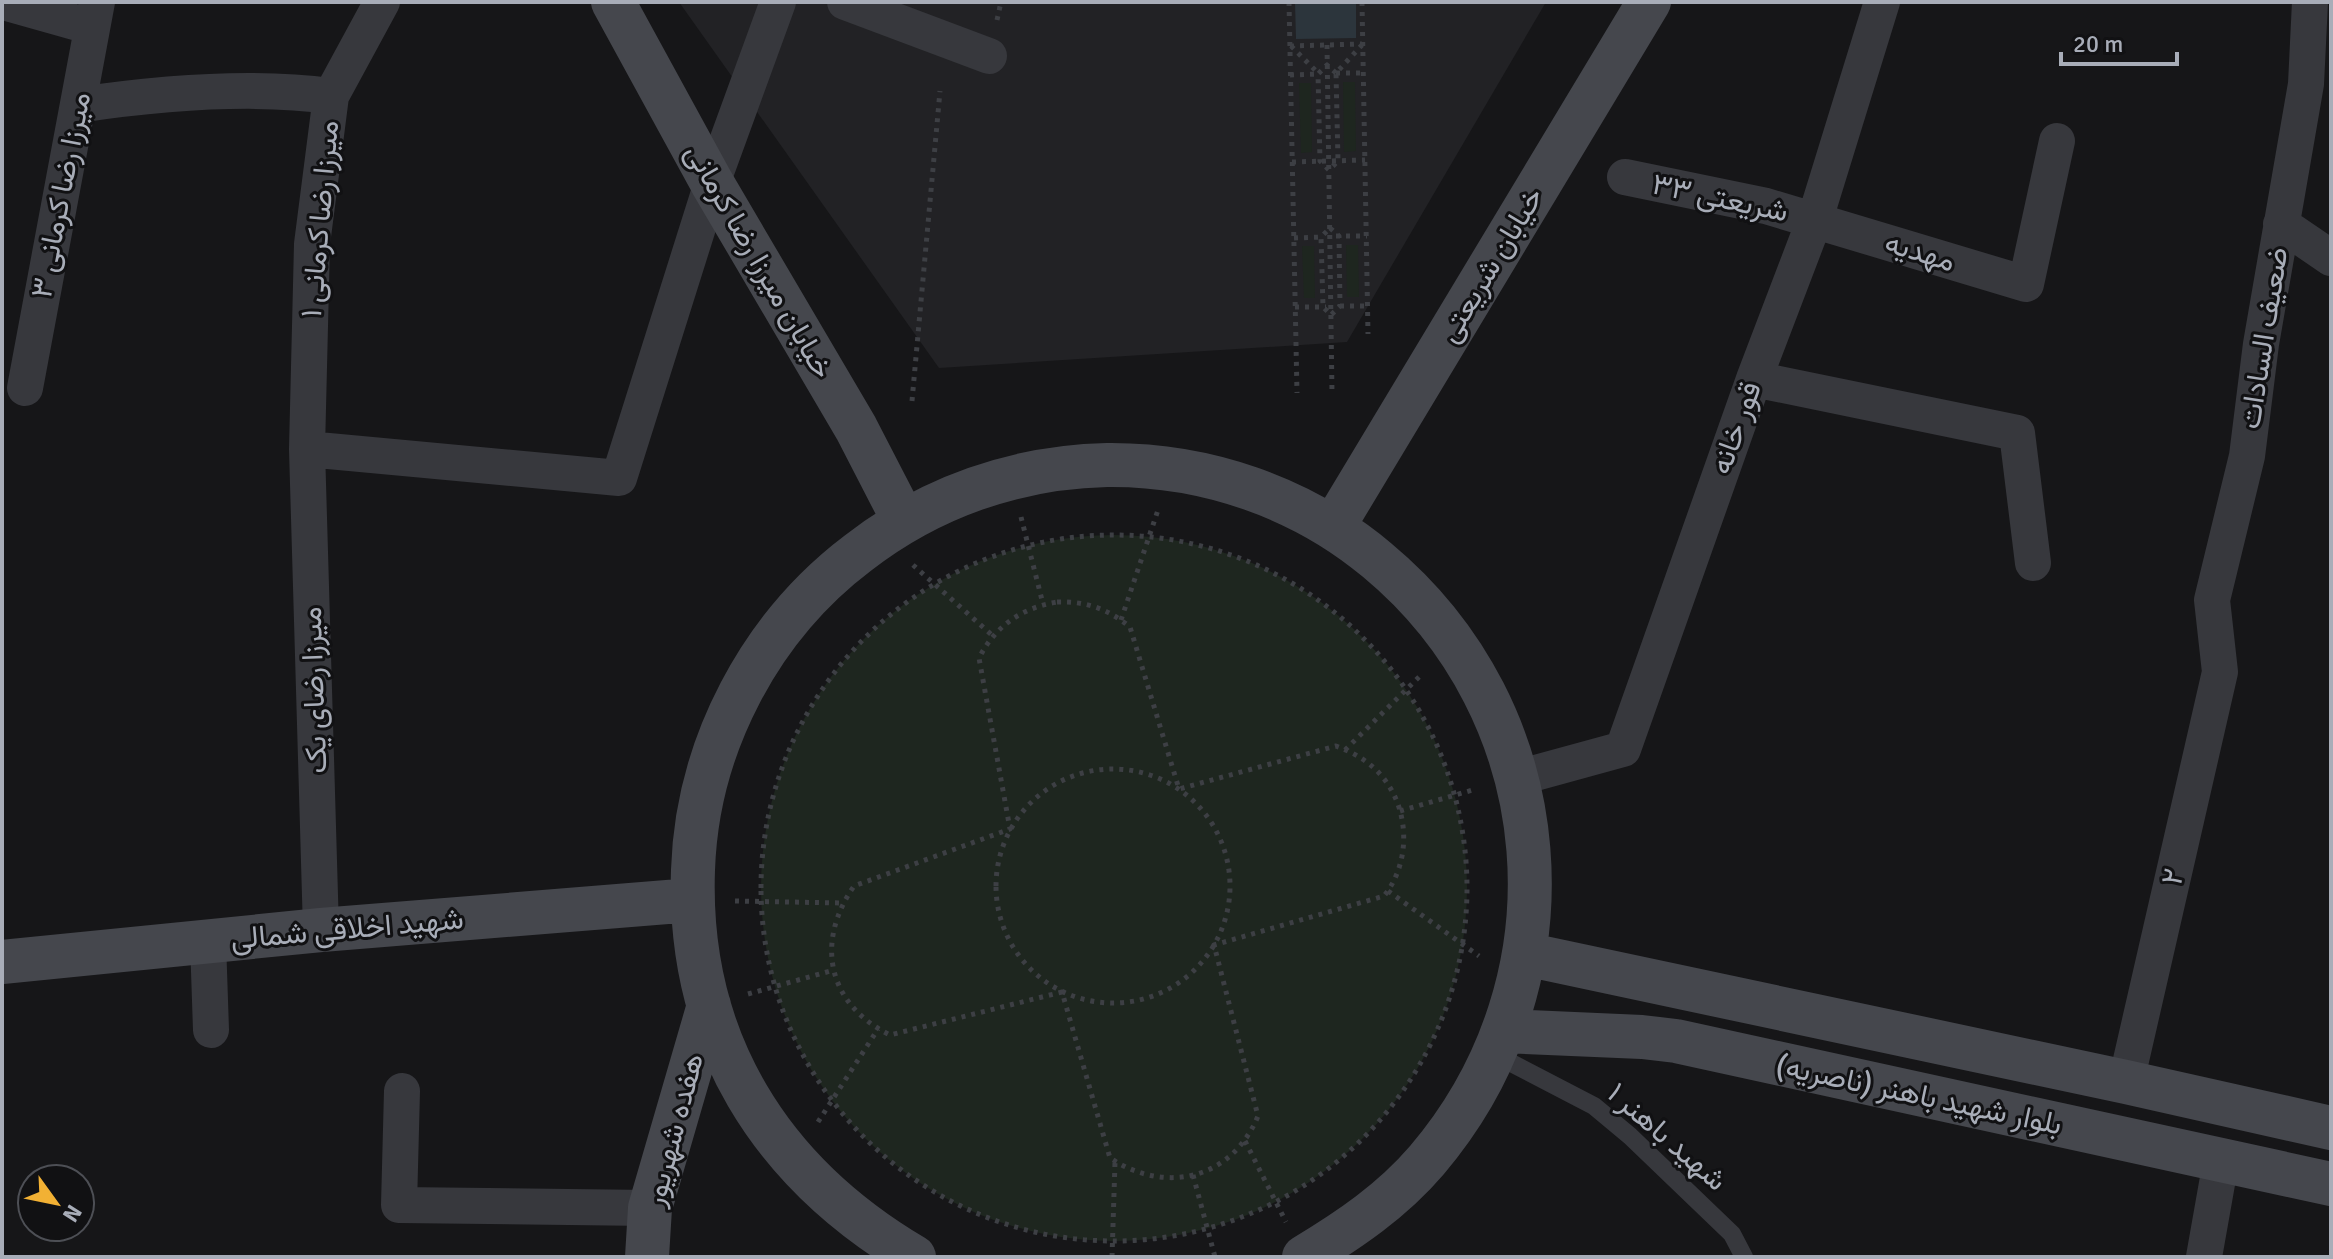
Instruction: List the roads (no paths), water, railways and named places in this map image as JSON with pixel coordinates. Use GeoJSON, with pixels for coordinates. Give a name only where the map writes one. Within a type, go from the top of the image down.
{"type":"FeatureCollection","features":[{"type":"Feature","properties":{"kind":"main road","name":"خیابان میرزا رضا کرمانی"},"geometry":{"type":"LineString","coordinates":[[613,2],[712,183],[856,428],[893,528]]}},
{"type":"Feature","properties":{"kind":"main road","name":"خیابان شریعتی"},"geometry":{"type":"LineString","coordinates":[[1333,527],[1649,2]]}},
{"type":"Feature","properties":{"kind":"main road"},"geometry":{"type":"LineString","coordinates":[[914,1257],[869,1229],[829,1197],[771,1133],[734,1072],[709,1005],[697,953],[692,900],[693,846],[702,794],[717,742],[739,693],[767,647],[800,605],[838,568],[893,528],[938,503],[974,488],[1051,470],[1091,466],[1131,465],[1214,477],[1295,507],[1333,527],[1367,551],[1429,609],[1454,642],[1492,708],[1517,778],[1526,822],[1530,910],[1521,970],[1499,1043],[1456,1122],[1425,1162],[1379,1207],[1348,1231],[1297,1243]]}},
{"type":"Feature","properties":{"kind":"main road","name":"شهید اخلاقی شمالی"},"geometry":{"type":"LineString","coordinates":[[2,962],[321,930],[692,900]]}},
{"type":"Feature","properties":{"kind":"main road","name":"بلوار شهید باهنر (ناصریه)"},"geometry":{"type":"LineString","coordinates":[[1521,970],[2126,1082],[2331,1128]]}},
{"type":"Feature","properties":{"kind":"main road","name":"هفده شهریور"},"geometry":{"type":"LineString","coordinates":[[647,1257],[650,1208],[709,1005]]}},
{"type":"Feature","properties":{"kind":"main road","name":"بلوار شهید باهنر (ناصریه)"},"geometry":{"type":"LineString","coordinates":[[1499,1043],[1642,1037],[1676,1041],[2331,1184]]}},
{"type":"Feature","properties":{"kind":"street"},"geometry":{"type":"LineString","coordinates":[[3,2],[94,14]]}},
{"type":"Feature","properties":{"kind":"street","name":"میرزا رضا کرمانی ۱"},"geometry":{"type":"LineString","coordinates":[[307,449],[312,244],[331,96],[382,2]]}},
{"type":"Feature","properties":{"kind":"street"},"geometry":{"type":"LineString","coordinates":[[307,449],[619,478],[712,183],[778,2]]}},
{"type":"Feature","properties":{"kind":"street"},"geometry":{"type":"LineString","coordinates":[[845,2],[989,56]]}},
{"type":"Feature","properties":{"kind":"street","name":"قور خانه"},"geometry":{"type":"LineString","coordinates":[[1517,778],[1623,749],[1754,379],[1815,219],[1882,2]]}},
{"type":"Feature","properties":{"kind":"street","name":"میرزا رضا کرمانی ۳"},"geometry":{"type":"LineString","coordinates":[[25,388],[94,14]]}},
{"type":"Feature","properties":{"kind":"street","name":"ضعیف السادات"},"geometry":{"type":"LineString","coordinates":[[2220,672],[2212,600],[2247,456],[2261,344],[2317,26]]}},
{"type":"Feature","properties":{"kind":"street"},"geometry":{"type":"LineString","coordinates":[[78,105],[156,94],[299,92],[331,96]]}},
{"type":"Feature","properties":{"kind":"street","name":"مهدیه"},"geometry":{"type":"LineString","coordinates":[[1815,219],[2026,284],[2057,141]]}},
{"type":"Feature","properties":{"kind":"street","name":"شریعتی ۳۳"},"geometry":{"type":"LineString","coordinates":[[1625,177],[1815,219]]}},
{"type":"Feature","properties":{"kind":"street"},"geometry":{"type":"LineString","coordinates":[[2281,224],[2331,258]]}},
{"type":"Feature","properties":{"kind":"street"},"geometry":{"type":"LineString","coordinates":[[1754,379],[2017,433],[2033,563]]}},
{"type":"Feature","properties":{"kind":"street","name":"میرزا رضای یک"},"geometry":{"type":"LineString","coordinates":[[307,449],[321,930]]}},
{"type":"Feature","properties":{"kind":"street","name":"۲"},"geometry":{"type":"LineString","coordinates":[[2126,1082],[2220,672]]}},
{"type":"Feature","properties":{"kind":"street"},"geometry":{"type":"LineString","coordinates":[[208,941],[211,1030]]}},
{"type":"Feature","properties":{"kind":"street"},"geometry":{"type":"LineString","coordinates":[[402,1091],[399,1205],[650,1208]]}},
{"type":"Feature","properties":{"kind":"street"},"geometry":{"type":"LineString","coordinates":[[2204,1257],[2221,1161]]}},
{"type":"Feature","properties":{"kind":"lane","name":"شهید باهنر ۱"},"geometry":{"type":"LineString","coordinates":[[1499,1043],[1594,1106],[1630,1136],[1732,1234],[1744,1257]]}}]}
